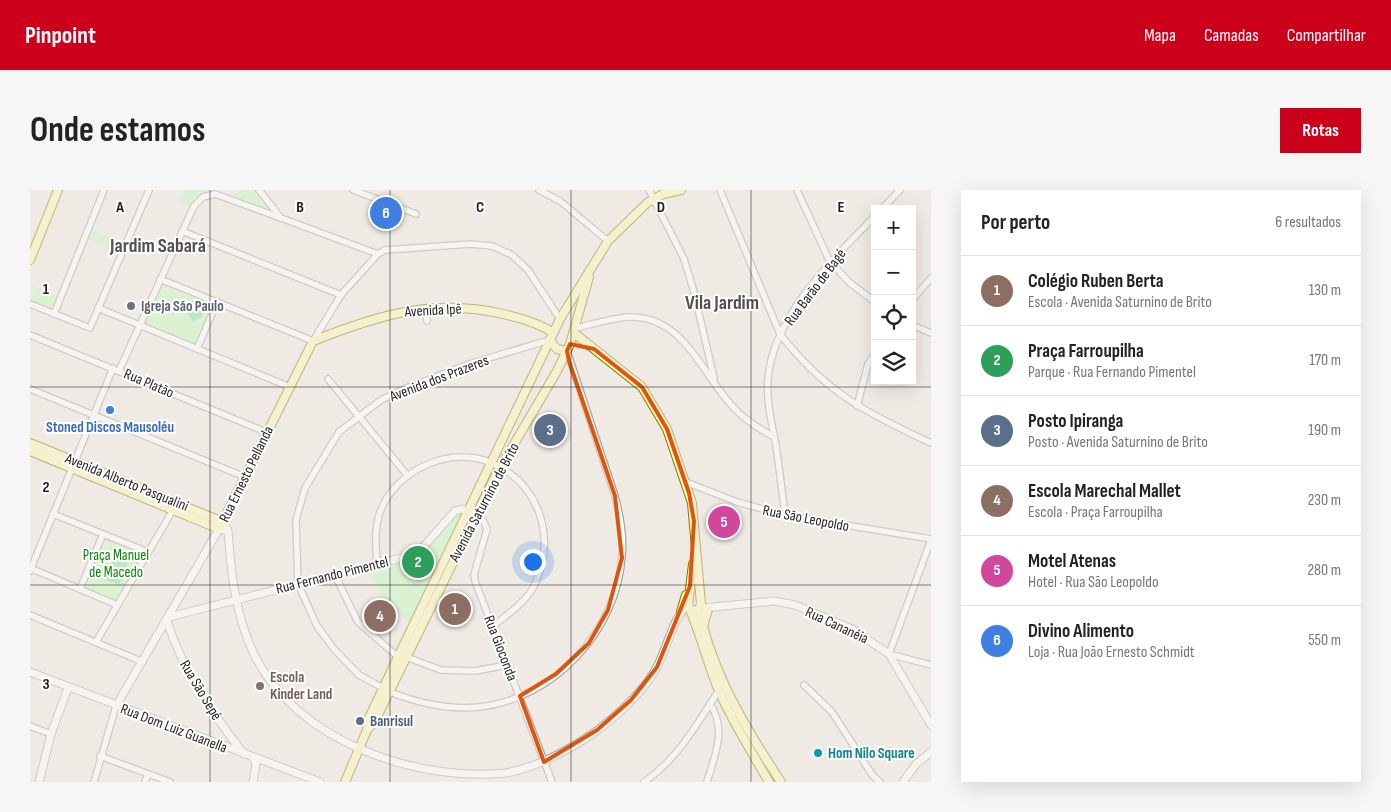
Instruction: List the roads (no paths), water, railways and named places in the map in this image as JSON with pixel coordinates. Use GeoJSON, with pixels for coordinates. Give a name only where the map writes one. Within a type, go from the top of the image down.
{"type":"FeatureCollection","features":[{"type":"Feature","properties":{"kind":"main road"},"geometry":{"type":"LineString","coordinates":[[30,260],[58,190]]}},
{"type":"Feature","properties":{"kind":"main road","name":"Avenida Saturnino de Brito"},"geometry":{"type":"LineString","coordinates":[[345,782],[367,730],[370,718],[403,659],[496,466],[560,319],[608,240],[632,216],[654,199],[681,190]]}},
{"type":"Feature","properties":{"kind":"main road","name":"Avenida Saturnino de Brito"},"geometry":{"type":"LineString","coordinates":[[496,466],[568,347],[575,331],[591,270]]}},
{"type":"Feature","properties":{"kind":"main road","name":"Avenida Ipê"},"geometry":{"type":"LineString","coordinates":[[314,341],[366,320],[400,312],[466,308],[495,312],[529,322],[551,336],[556,348],[568,347]]}},
{"type":"Feature","properties":{"kind":"main road"},"geometry":{"type":"LineString","coordinates":[[560,319],[642,387],[667,429],[686,482],[694,521],[696,606],[702,648],[735,725],[769,782]]}},
{"type":"Feature","properties":{"kind":"main road","name":"Rua Ernesto Pellanda"},"geometry":{"type":"LineString","coordinates":[[221,526],[266,432],[314,341]]}},
{"type":"Feature","properties":{"kind":"main road"},"geometry":{"type":"LineString","coordinates":[[568,347],[580,343],[594,349]]}},
{"type":"Feature","properties":{"kind":"main road","name":"Avenida Alberto Pasqualini"},"geometry":{"type":"LineString","coordinates":[[30,443],[74,465],[221,526]]}},
{"type":"Feature","properties":{"kind":"main road","name":"Avenida Alberto Pasqualini"},"geometry":{"type":"LineString","coordinates":[[30,451],[74,465]]}},
{"type":"Feature","properties":{"kind":"main road"},"geometry":{"type":"LineString","coordinates":[[681,613],[690,586],[693,569],[694,521]]}},
{"type":"Feature","properties":{"kind":"main road"},"geometry":{"type":"LineString","coordinates":[[690,586],[703,626],[742,722],[781,782]]}},
{"type":"Feature","properties":{"kind":"street"},"geometry":{"type":"LineString","coordinates":[[54,314],[104,190]]}},
{"type":"Feature","properties":{"kind":"street"},"geometry":{"type":"LineString","coordinates":[[30,304],[89,328],[149,190]]}},
{"type":"Feature","properties":{"kind":"street"},"geometry":{"type":"LineString","coordinates":[[259,190],[280,218]]}},
{"type":"Feature","properties":{"kind":"street"},"geometry":{"type":"LineString","coordinates":[[353,190],[416,214]]}},
{"type":"Feature","properties":{"kind":"street"},"geometry":{"type":"LineString","coordinates":[[540,190],[560,201],[608,240]]}},
{"type":"Feature","properties":{"kind":"street"},"geometry":{"type":"LineString","coordinates":[[649,190],[684,259],[694,292],[714,380]]}},
{"type":"Feature","properties":{"kind":"street"},"geometry":{"type":"LineString","coordinates":[[720,190],[780,334],[809,370],[857,406],[931,443]]}},
{"type":"Feature","properties":{"kind":"street"},"geometry":{"type":"LineString","coordinates":[[797,190],[830,262],[850,283],[871,299]]}},
{"type":"Feature","properties":{"kind":"street"},"geometry":{"type":"LineString","coordinates":[[886,205],[900,190]]}},
{"type":"Feature","properties":{"kind":"street"},"geometry":{"type":"LineString","coordinates":[[119,371],[194,206],[203,196],[215,194],[378,254]]}},
{"type":"Feature","properties":{"kind":"street","name":"Rua Barão de Bagé"},"geometry":{"type":"LineString","coordinates":[[785,516],[768,402],[768,379],[772,356],[780,334],[801,301],[830,262],[871,220]]}},
{"type":"Feature","properties":{"kind":"street"},"geometry":{"type":"LineString","coordinates":[[182,232],[341,295]]}},
{"type":"Feature","properties":{"kind":"street","name":"Rua Ernesto Pellanda"},"geometry":{"type":"LineString","coordinates":[[314,341],[341,295],[378,254],[385,250],[470,244],[492,246],[512,255],[528,270],[560,319]]}},
{"type":"Feature","properties":{"kind":"street"},"geometry":{"type":"LineString","coordinates":[[916,295],[931,278]]}},
{"type":"Feature","properties":{"kind":"street"},"geometry":{"type":"LineString","coordinates":[[160,279],[314,341]]}},
{"type":"Feature","properties":{"kind":"street"},"geometry":{"type":"LineString","coordinates":[[197,349],[217,302]]}},
{"type":"Feature","properties":{"kind":"street"},"geometry":{"type":"LineString","coordinates":[[98,308],[290,387]]}},
{"type":"Feature","properties":{"kind":"street"},"geometry":{"type":"LineString","coordinates":[[426,309],[427,321]]}},
{"type":"Feature","properties":{"kind":"street"},"geometry":{"type":"LineString","coordinates":[[575,331],[627,317],[657,322],[682,340],[714,380],[726,400],[745,419],[774,437]]}},
{"type":"Feature","properties":{"kind":"street"},"geometry":{"type":"LineString","coordinates":[[916,327],[931,333]]}},
{"type":"Feature","properties":{"kind":"street","name":"Rua Platão"},"geometry":{"type":"LineString","coordinates":[[30,336],[113,368],[266,432]]}},
{"type":"Feature","properties":{"kind":"street","name":"Avenida dos Prazeres"},"geometry":{"type":"LineString","coordinates":[[551,336],[469,364],[408,387],[381,400],[358,415],[339,432],[321,459],[301,496],[296,520],[298,584],[317,626],[334,649],[359,674],[387,690],[423,703],[454,707],[479,707],[520,696],[561,671],[589,643],[608,610],[621,565],[623,538],[616,496],[568,347]]}},
{"type":"Feature","properties":{"kind":"street"},"geometry":{"type":"LineString","coordinates":[[857,406],[868,364],[871,360]]}},
{"type":"Feature","properties":{"kind":"street"},"geometry":{"type":"LineString","coordinates":[[113,368],[30,569],[117,604]]}},
{"type":"Feature","properties":{"kind":"street"},"geometry":{"type":"LineString","coordinates":[[328,378],[408,476]]}},
{"type":"Feature","properties":{"kind":"street"},"geometry":{"type":"LineString","coordinates":[[30,389],[246,477]]}},
{"type":"Feature","properties":{"kind":"street"},"geometry":{"type":"LineString","coordinates":[[377,564],[375,537],[381,510],[392,491],[408,476],[421,466],[446,460],[469,458],[496,466],[517,481],[532,498],[542,516],[545,540],[543,561],[533,587],[520,604],[494,626]]}},
{"type":"Feature","properties":{"kind":"street","name":"Rua São Leopoldo"},"geometry":{"type":"LineString","coordinates":[[686,482],[737,502],[785,516],[931,540]]}},
{"type":"Feature","properties":{"kind":"street"},"geometry":{"type":"LineString","coordinates":[[96,642],[174,506]]}},
{"type":"Feature","properties":{"kind":"street","name":"Rua Fernando Pimentel"},"geometry":{"type":"LineString","coordinates":[[168,619],[420,552],[455,511],[462,509],[472,514]]}},
{"type":"Feature","properties":{"kind":"street"},"geometry":{"type":"LineString","coordinates":[[53,514],[148,552]]}},
{"type":"Feature","properties":{"kind":"street","name":"Rua Gioconda"},"geometry":{"type":"LineString","coordinates":[[472,514],[483,520],[487,529],[474,578],[494,626],[506,665],[520,696],[552,782]]}},
{"type":"Feature","properties":{"kind":"street"},"geometry":{"type":"LineString","coordinates":[[221,526],[228,531],[234,600],[253,653],[269,679],[289,703],[309,722],[357,751],[388,763],[415,770],[470,775],[504,773],[544,762],[597,730],[631,700],[657,667],[681,613],[696,606]]}},
{"type":"Feature","properties":{"kind":"street","name":"Rua Ernesto Pellanda"},"geometry":{"type":"LineString","coordinates":[[116,706],[221,526]]}},
{"type":"Feature","properties":{"kind":"street"},"geometry":{"type":"LineString","coordinates":[[80,589],[103,534]]}},
{"type":"Feature","properties":{"kind":"street"},"geometry":{"type":"LineString","coordinates":[[931,540],[889,654],[931,664]]}},
{"type":"Feature","properties":{"kind":"street"},"geometry":{"type":"LineString","coordinates":[[335,575],[358,622],[403,659],[441,670],[475,671],[506,665]]}},
{"type":"Feature","properties":{"kind":"street","name":"Rua Cananéia"},"geometry":{"type":"LineString","coordinates":[[696,606],[766,601],[795,605],[852,629],[889,654],[931,725]]}},
{"type":"Feature","properties":{"kind":"street"},"geometry":{"type":"LineString","coordinates":[[30,614],[143,662]]}},
{"type":"Feature","properties":{"kind":"street","name":"Rua São Sepé"},"geometry":{"type":"LineString","coordinates":[[168,619],[178,651],[208,707],[244,754]]}},
{"type":"Feature","properties":{"kind":"street","name":"Rua Dom Luiz Guanella"},"geometry":{"type":"LineString","coordinates":[[30,672],[309,780],[320,782]]}},
{"type":"Feature","properties":{"kind":"street"},"geometry":{"type":"LineString","coordinates":[[804,685],[832,712],[873,776],[880,782]]}},
{"type":"Feature","properties":{"kind":"street"},"geometry":{"type":"LineString","coordinates":[[39,782],[51,734],[68,688]]}},
{"type":"Feature","properties":{"kind":"street"},"geometry":{"type":"LineString","coordinates":[[644,782],[661,770],[695,730],[719,690]]}},
{"type":"Feature","properties":{"kind":"street"},"geometry":{"type":"LineString","coordinates":[[707,782],[719,740],[719,729],[715,712],[710,704]]}},
{"type":"Feature","properties":{"kind":"street"},"geometry":{"type":"LineString","coordinates":[[94,782],[116,706]]}},
{"type":"Feature","properties":{"kind":"street"},"geometry":{"type":"LineString","coordinates":[[30,726],[51,734]]}},
{"type":"Feature","properties":{"kind":"street"},"geometry":{"type":"LineString","coordinates":[[903,782],[916,764],[931,752]]}},
{"type":"Feature","properties":{"kind":"street"},"geometry":{"type":"LineString","coordinates":[[100,756],[170,782]]}},
{"type":"Feature","properties":{"kind":"street"},"geometry":{"type":"LineString","coordinates":[[252,782],[256,769],[253,757]]}},
{"type":"Feature","properties":{"kind":"street"},"geometry":{"type":"LineString","coordinates":[[256,769],[265,762]]}},
{"type":"Feature","properties":{"kind":"street"},"geometry":{"type":"LineString","coordinates":[[145,782],[148,774]]}},
{"type":"Feature","properties":{"kind":"place","name":"Divino Alimento"},"geometry":{"type":"Point","coordinates":[386,213]}},
{"type":"Feature","properties":{"kind":"place","name":"Igreja São Paulo"},"geometry":{"type":"Point","coordinates":[131,306]}},
{"type":"Feature","properties":{"kind":"place","name":"Stoned Discos Mausoléu"},"geometry":{"type":"Point","coordinates":[110,410]}},
{"type":"Feature","properties":{"kind":"place","name":"Posto Ipiranga"},"geometry":{"type":"Point","coordinates":[550,430]}},
{"type":"Feature","properties":{"kind":"place","name":"Motel Atenas"},"geometry":{"type":"Point","coordinates":[724,522]}},
{"type":"Feature","properties":{"kind":"place","name":"Praça Farroupilha"},"geometry":{"type":"Point","coordinates":[418,562]}},
{"type":"Feature","properties":{"kind":"place","name":"Colégio Ruben Berta"},"geometry":{"type":"Point","coordinates":[455,609]}},
{"type":"Feature","properties":{"kind":"place","name":"Escola Marechal Mallet"},"geometry":{"type":"Point","coordinates":[380,616]}},
{"type":"Feature","properties":{"kind":"place","name":"Escola Kinder Land"},"geometry":{"type":"Point","coordinates":[260,686]}},
{"type":"Feature","properties":{"kind":"place","name":"Banrisul"},"geometry":{"type":"Point","coordinates":[360,721]}},
{"type":"Feature","properties":{"kind":"place","name":"Hom Nilo Square"},"geometry":{"type":"Point","coordinates":[818,753]}},
{"type":"Feature","properties":{"kind":"district","name":"Jardim Sabará"},"geometry":{"type":"Point","coordinates":[158,245]}},
{"type":"Feature","properties":{"kind":"district","name":"Vila Jardim"},"geometry":{"type":"Point","coordinates":[722,302]}},
{"type":"Feature","properties":{"kind":"park label","name":"Praça Manuel de Macedo"},"geometry":{"type":"Point","coordinates":[116,564]}}]}
